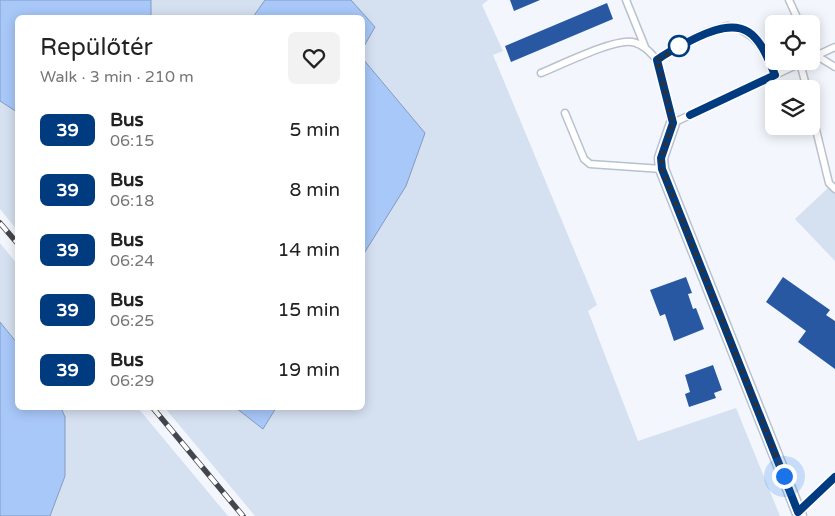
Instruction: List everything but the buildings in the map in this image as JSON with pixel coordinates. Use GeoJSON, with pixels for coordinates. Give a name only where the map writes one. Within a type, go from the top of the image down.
{"type":"FeatureCollection","features":[{"type":"Feature","properties":{"kind":"street"},"geometry":{"type":"LineString","coordinates":[[673,123],[661,158],[662,169],[799,514]]}},
{"type":"Feature","properties":{"kind":"lane"},"geometry":{"type":"LineString","coordinates":[[626,0],[645,47],[657,60],[673,123],[786,70]]}},
{"type":"Feature","properties":{"kind":"lane"},"geometry":{"type":"LineString","coordinates":[[789,0],[796,15]]}},
{"type":"Feature","properties":{"kind":"lane"},"geometry":{"type":"LineString","coordinates":[[657,60],[669,51],[717,28],[728,26],[741,28],[751,34],[764,49],[775,75]]}},
{"type":"Feature","properties":{"kind":"lane"},"geometry":{"type":"LineString","coordinates":[[541,73],[607,46],[632,42],[645,47]]}},
{"type":"Feature","properties":{"kind":"lane"},"geometry":{"type":"LineString","coordinates":[[820,54],[835,47]]}},
{"type":"Feature","properties":{"kind":"lane"},"geometry":{"type":"LineString","coordinates":[[820,60],[835,67]]}},
{"type":"Feature","properties":{"kind":"lane"},"geometry":{"type":"LineString","coordinates":[[565,113],[584,159],[590,164],[662,169]]}},
{"type":"Feature","properties":{"kind":"lane"},"geometry":{"type":"LineString","coordinates":[[817,135],[829,183],[835,189]]}},
{"type":"Feature","properties":{"kind":"lane"},"geometry":{"type":"LineString","coordinates":[[799,514],[835,477]]}},
{"type":"Feature","properties":{"kind":"shaded area"},"geometry":{"type":"Polygon","coordinates":[[[151,0],[265,0],[255,15],[151,15],[151,0]]]}},
{"type":"Feature","properties":{"kind":"shaded area"},"geometry":{"type":"Polygon","coordinates":[[[351,0],[488,0],[482,5],[503,51],[493,55],[597,305],[588,311],[638,441],[736,408],[780,516],[255,516],[167,410],[239,410],[263,429],[275,410],[365,410],[365,251],[425,133],[365,61],[365,44],[375,27],[351,0]]]}},
{"type":"Feature","properties":{"kind":"shaded area"},"geometry":{"type":"Polygon","coordinates":[[[0,101],[15,111],[15,228],[0,209],[0,101]]]}},
{"type":"Feature","properties":{"kind":"shaded area"},"geometry":{"type":"Polygon","coordinates":[[[829,187],[835,193],[835,261],[795,219],[829,187]]]}},
{"type":"Feature","properties":{"kind":"shaded area"},"geometry":{"type":"Polygon","coordinates":[[[0,243],[15,262],[15,341],[0,322],[0,243]]]}},
{"type":"Feature","properties":{"kind":"shaded area"},"geometry":{"type":"Polygon","coordinates":[[[62,410],[140,410],[228,516],[50,516],[65,476],[65,417],[62,410]]]}},
{"type":"Feature","properties":{"kind":"water"},"geometry":{"type":"Polygon","coordinates":[[[0,0],[151,0],[151,15],[15,15],[15,111],[0,101],[0,0]]]}},
{"type":"Feature","properties":{"kind":"water"},"geometry":{"type":"Polygon","coordinates":[[[265,0],[351,0],[364,15],[254,15],[265,0]]]}},
{"type":"Feature","properties":{"kind":"water"},"geometry":{"type":"Polygon","coordinates":[[[365,16],[375,27],[365,44],[365,16]]]}},
{"type":"Feature","properties":{"kind":"water"},"geometry":{"type":"Polygon","coordinates":[[[365,61],[425,133],[406,186],[365,252],[365,61]]]}},
{"type":"Feature","properties":{"kind":"water"},"geometry":{"type":"Polygon","coordinates":[[[0,322],[15,341],[15,410],[62,410],[65,417],[65,476],[50,516],[0,516],[0,322]]]}},
{"type":"Feature","properties":{"kind":"water"},"geometry":{"type":"Polygon","coordinates":[[[239,410],[275,410],[263,429],[239,410]]]}},
{"type":"Feature","properties":{"kind":"railway"},"geometry":{"type":"LineString","coordinates":[[0,223],[15,240]]}},
{"type":"Feature","properties":{"kind":"railway"},"geometry":{"type":"LineString","coordinates":[[155,410],[243,516]]}},
{"type":"Feature","properties":{"kind":"bus line","name":"39"},"geometry":{"type":"LineString","coordinates":[[690,115],[775,75],[764,49],[751,34],[741,28],[728,26],[717,28],[669,51],[657,60],[673,123],[661,158],[662,169],[798,512],[835,477]]}},
{"type":"Feature","properties":{"kind":"route"},"geometry":{"type":"LineString","coordinates":[[679,46],[685,44],[669,51],[657,60],[673,123],[661,158],[662,169],[784,476]]}}]}
